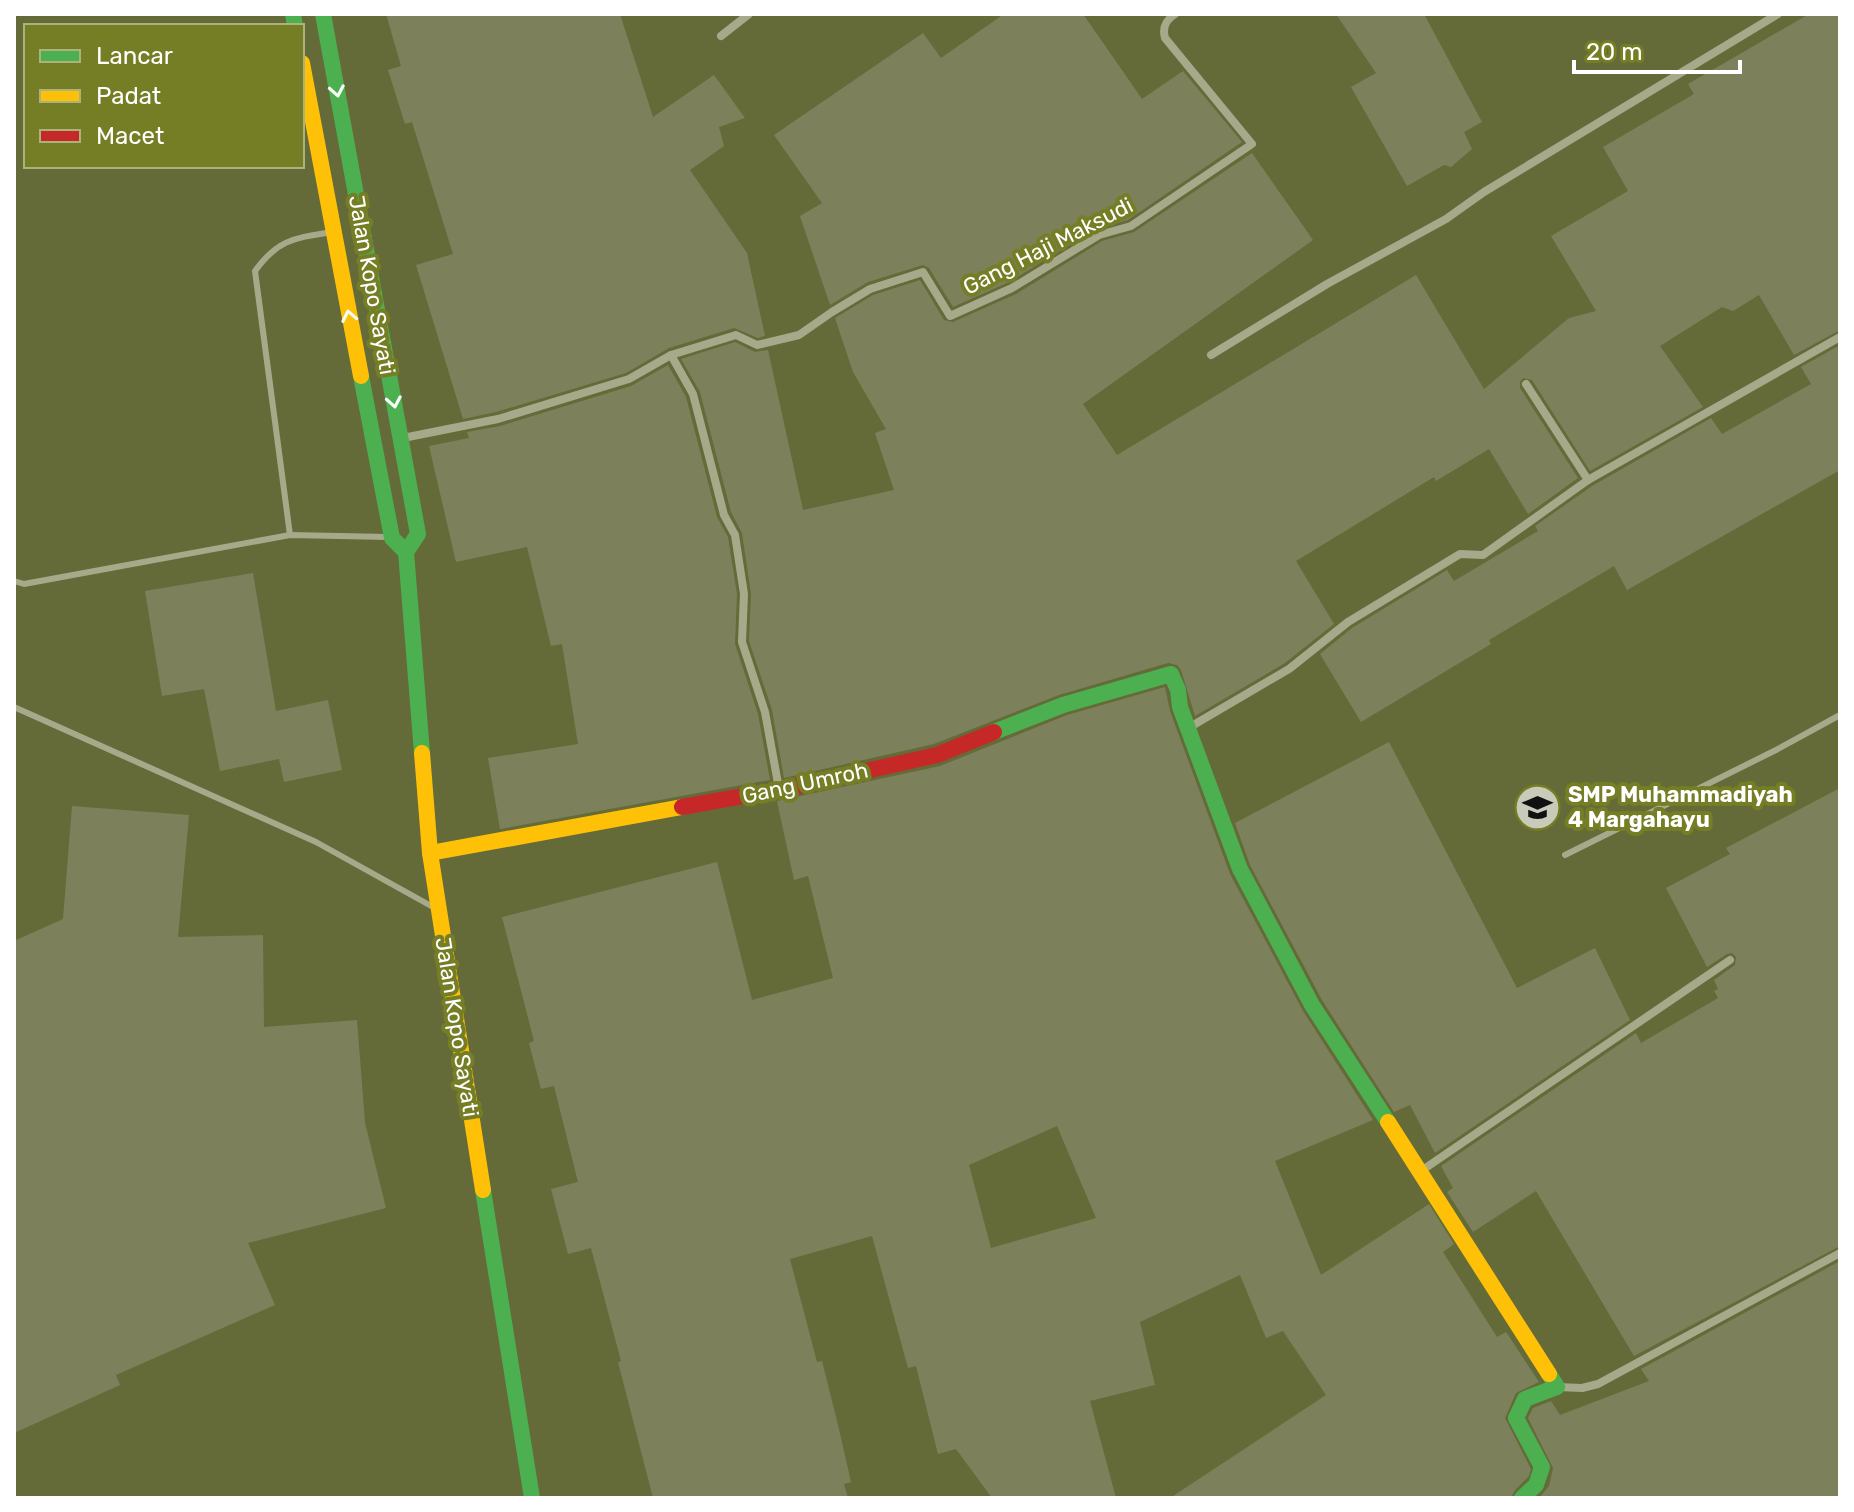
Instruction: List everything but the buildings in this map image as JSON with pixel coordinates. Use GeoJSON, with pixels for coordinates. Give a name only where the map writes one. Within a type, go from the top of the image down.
{"type":"FeatureCollection","features":[{"type":"Feature","properties":{"kind":"main road","name":"Jalan Kopo Sayati"},"geometry":{"type":"LineString","coordinates":[[323,14],[418,534],[406,552],[430,853],[532,1498]]}},
{"type":"Feature","properties":{"kind":"main road","name":"Jalan Kopo Sayati"},"geometry":{"type":"LineString","coordinates":[[304,74],[392,538]]}},
{"type":"Feature","properties":{"kind":"main road"},"geometry":{"type":"LineString","coordinates":[[392,538],[406,552]]}},
{"type":"Feature","properties":{"kind":"main road","name":"Gang Umroh"},"geometry":{"type":"LineString","coordinates":[[430,853],[779,789],[937,755],[1063,705],[1171,674],[1178,690],[1180,707],[1190,727]]}},
{"type":"Feature","properties":{"kind":"main road"},"geometry":{"type":"LineString","coordinates":[[1190,727],[1240,869],[1312,1005],[1557,1387],[1525,1399],[1516,1418],[1542,1467],[1542,1477],[1536,1488],[1522,1498]]}},
{"type":"Feature","properties":{"kind":"street"},"geometry":{"type":"LineString","coordinates":[[721,36],[749,14]]}},
{"type":"Feature","properties":{"kind":"street","name":"Gang Haji Maksudi"},"geometry":{"type":"LineString","coordinates":[[401,439],[498,419],[629,379],[671,355],[736,335],[757,345],[799,335],[870,289],[923,272],[950,316],[1012,288],[1099,235],[1131,226],[1252,144],[1165,38],[1165,23],[1175,14]]}},
{"type":"Feature","properties":{"kind":"street"},"geometry":{"type":"LineString","coordinates":[[1211,355],[1327,284],[1446,219],[1484,192],[1778,14]]}},
{"type":"Feature","properties":{"kind":"street"},"geometry":{"type":"LineString","coordinates":[[1190,727],[1289,669],[1348,622],[1460,554],[1483,555],[1588,480],[1840,337]]}},
{"type":"Feature","properties":{"kind":"street"},"geometry":{"type":"LineString","coordinates":[[671,355],[693,394],[724,515],[735,535],[744,594],[742,642],[765,712],[779,789]]}},
{"type":"Feature","properties":{"kind":"street"},"geometry":{"type":"LineString","coordinates":[[1526,384],[1588,480]]}},
{"type":"Feature","properties":{"kind":"street"},"geometry":{"type":"LineString","coordinates":[[1421,1171],[1730,960]]}},
{"type":"Feature","properties":{"kind":"street"},"geometry":{"type":"LineString","coordinates":[[1557,1387],[1582,1388],[1598,1384],[1840,1253]]}},
{"type":"Feature","properties":{"kind":"lane"},"geometry":{"type":"LineString","coordinates":[[290,535],[255,271],[270,250],[298,237],[333,232]]}},
{"type":"Feature","properties":{"kind":"lane"},"geometry":{"type":"LineString","coordinates":[[14,581],[24,584],[290,535],[392,538]]}},
{"type":"Feature","properties":{"kind":"lane"},"geometry":{"type":"LineString","coordinates":[[14,707],[316,842],[437,906]]}},
{"type":"Feature","properties":{"kind":"lane"},"geometry":{"type":"LineString","coordinates":[[1565,855],[1840,715]]}},
{"type":"Feature","properties":{"kind":"traffic: fast"},"geometry":{"type":"LineString","coordinates":[[293,14],[295,24]]}},
{"type":"Feature","properties":{"kind":"traffic: fast"},"geometry":{"type":"LineString","coordinates":[[323,14],[418,534],[406,552],[422,753]]}},
{"type":"Feature","properties":{"kind":"traffic: fast"},"geometry":{"type":"LineString","coordinates":[[361,376],[392,538],[406,552]]}},
{"type":"Feature","properties":{"kind":"traffic: fast"},"geometry":{"type":"LineString","coordinates":[[994,732],[1063,705],[1171,674],[1178,690],[1180,707],[1240,869],[1312,1005],[1388,1122]]}},
{"type":"Feature","properties":{"kind":"traffic: fast"},"geometry":{"type":"LineString","coordinates":[[483,1190],[532,1498]]}},
{"type":"Feature","properties":{"kind":"traffic: fast"},"geometry":{"type":"LineString","coordinates":[[1522,1498],[1536,1485],[1542,1467],[1516,1418],[1525,1399],[1557,1387],[1549,1374]]}},
{"type":"Feature","properties":{"kind":"traffic: slow"},"geometry":{"type":"LineString","coordinates":[[304,74],[361,376]]}},
{"type":"Feature","properties":{"kind":"traffic: slow"},"geometry":{"type":"LineString","coordinates":[[422,753],[430,853],[483,1190]]}},
{"type":"Feature","properties":{"kind":"traffic: slow"},"geometry":{"type":"LineString","coordinates":[[430,853],[682,807]]}},
{"type":"Feature","properties":{"kind":"traffic: slow"},"geometry":{"type":"LineString","coordinates":[[1388,1122],[1549,1374]]}},
{"type":"Feature","properties":{"kind":"traffic: jam"},"geometry":{"type":"LineString","coordinates":[[682,807],[795,787],[937,755],[994,732]]}},
{"type":"Feature","properties":{"kind":"place","name":"SMP Muhammadiyah 4 Margahayu"},"geometry":{"type":"Point","coordinates":[1537,807]}}]}
